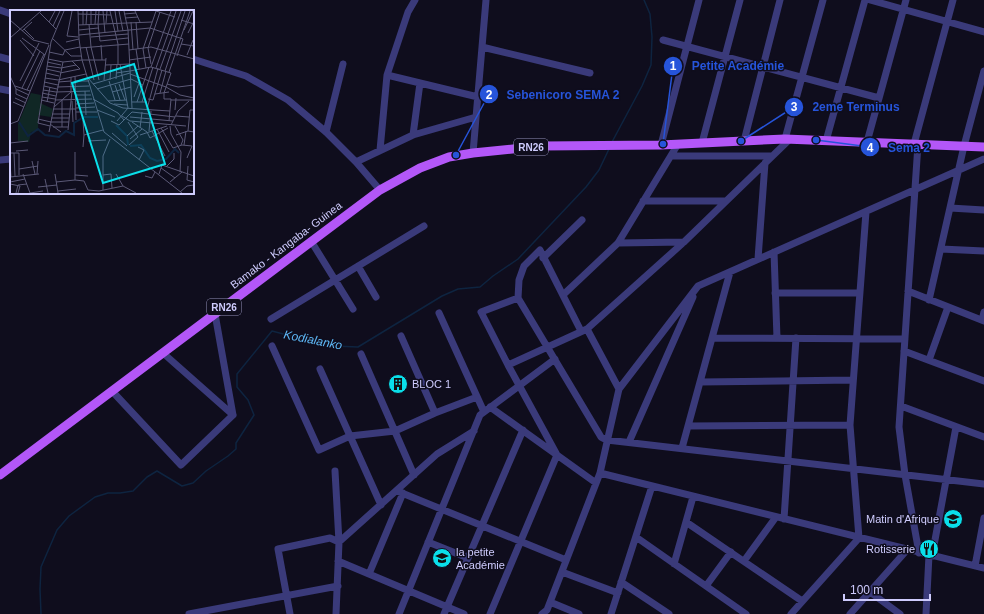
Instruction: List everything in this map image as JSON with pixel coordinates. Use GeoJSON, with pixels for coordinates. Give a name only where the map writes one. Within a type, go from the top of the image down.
{"type":"FeatureCollection","features":[{"type":"Feature","properties":{"kind":"main road","name":"Bamako - Kangaba- Guinea"},"geometry":{"type":"LineString","coordinates":[[0,475],[380,190],[420,168],[449,157],[542,146],[660,145],[788,139],[984,147]]}},
{"type":"Feature","properties":{"kind":"street"},"geometry":{"type":"LineString","coordinates":[[380,150],[387,75],[408,12],[415,0]]}},
{"type":"Feature","properties":{"kind":"street"},"geometry":{"type":"LineString","coordinates":[[473,153],[486,0]]}},
{"type":"Feature","properties":{"kind":"street"},"geometry":{"type":"LineString","coordinates":[[660,145],[699,0]]}},
{"type":"Feature","properties":{"kind":"street"},"geometry":{"type":"LineString","coordinates":[[702,143],[740,0]]}},
{"type":"Feature","properties":{"kind":"street"},"geometry":{"type":"LineString","coordinates":[[744,141],[780,0]]}},
{"type":"Feature","properties":{"kind":"street"},"geometry":{"type":"LineString","coordinates":[[508,365],[584,330],[684,242],[788,139],[802,77],[823,0]]}},
{"type":"Feature","properties":{"kind":"street"},"geometry":{"type":"LineString","coordinates":[[826,140],[864,0]]}},
{"type":"Feature","properties":{"kind":"street"},"geometry":{"type":"LineString","coordinates":[[870,0],[984,32]]}},
{"type":"Feature","properties":{"kind":"street"},"geometry":{"type":"LineString","coordinates":[[867,142],[906,0]]}},
{"type":"Feature","properties":{"kind":"street"},"geometry":{"type":"LineString","coordinates":[[919,553],[905,475],[899,427],[915,190],[916,144],[953,0]]}},
{"type":"Feature","properties":{"kind":"street"},"geometry":{"type":"LineString","coordinates":[[0,10],[10,14]]}},
{"type":"Feature","properties":{"kind":"street"},"geometry":{"type":"LineString","coordinates":[[663,40],[879,98]]}},
{"type":"Feature","properties":{"kind":"street"},"geometry":{"type":"LineString","coordinates":[[482,47],[590,73]]}},
{"type":"Feature","properties":{"kind":"street"},"geometry":{"type":"LineString","coordinates":[[0,57],[10,60]]}},
{"type":"Feature","properties":{"kind":"street"},"geometry":{"type":"LineString","coordinates":[[194,59],[246,76],[288,100],[326,132],[356,162],[380,190]]}},
{"type":"Feature","properties":{"kind":"street"},"geometry":{"type":"LineString","coordinates":[[326,132],[343,64]]}},
{"type":"Feature","properties":{"kind":"street"},"geometry":{"type":"LineString","coordinates":[[929,300],[964,146],[984,71]]}},
{"type":"Feature","properties":{"kind":"street"},"geometry":{"type":"LineString","coordinates":[[387,75],[478,97]]}},
{"type":"Feature","properties":{"kind":"street"},"geometry":{"type":"LineString","coordinates":[[413,135],[420,83]]}},
{"type":"Feature","properties":{"kind":"street"},"geometry":{"type":"LineString","coordinates":[[0,89],[10,91]]}},
{"type":"Feature","properties":{"kind":"street"},"geometry":{"type":"LineString","coordinates":[[356,162],[413,135],[476,117]]}},
{"type":"Feature","properties":{"kind":"street"},"geometry":{"type":"LineString","coordinates":[[563,295],[618,243],[678,144]]}},
{"type":"Feature","properties":{"kind":"street"},"geometry":{"type":"LineString","coordinates":[[671,156],[772,156]]}},
{"type":"Feature","properties":{"kind":"street"},"geometry":{"type":"LineString","coordinates":[[0,160],[10,159]]}},
{"type":"Feature","properties":{"kind":"street"},"geometry":{"type":"LineString","coordinates":[[542,614],[547,610],[600,473],[619,389],[698,286],[984,159]]}},
{"type":"Feature","properties":{"kind":"street"},"geometry":{"type":"LineString","coordinates":[[758,259],[765,163]]}},
{"type":"Feature","properties":{"kind":"street"},"geometry":{"type":"LineString","coordinates":[[643,201],[726,201]]}},
{"type":"Feature","properties":{"kind":"street"},"geometry":{"type":"LineString","coordinates":[[950,208],[984,210]]}},
{"type":"Feature","properties":{"kind":"street"},"geometry":{"type":"LineString","coordinates":[[790,614],[859,538],[850,425],[855,339],[866,212]]}},
{"type":"Feature","properties":{"kind":"street"},"geometry":{"type":"LineString","coordinates":[[544,258],[582,220]]}},
{"type":"Feature","properties":{"kind":"street"},"geometry":{"type":"LineString","coordinates":[[271,319],[424,226]]}},
{"type":"Feature","properties":{"kind":"street"},"geometry":{"type":"LineString","coordinates":[[311,241],[353,309]]}},
{"type":"Feature","properties":{"kind":"street"},"geometry":{"type":"LineString","coordinates":[[618,243],[684,242]]}},
{"type":"Feature","properties":{"kind":"street"},"geometry":{"type":"LineString","coordinates":[[941,248],[984,251]]}},
{"type":"Feature","properties":{"kind":"street"},"geometry":{"type":"LineString","coordinates":[[619,389],[563,295],[540,250],[524,266],[519,280],[518,298],[601,437],[607,440],[984,484]]}},
{"type":"Feature","properties":{"kind":"street"},"geometry":{"type":"LineString","coordinates":[[774,252],[777,338]]}},
{"type":"Feature","properties":{"kind":"street"},"geometry":{"type":"LineString","coordinates":[[358,266],[376,297]]}},
{"type":"Feature","properties":{"kind":"street"},"geometry":{"type":"LineString","coordinates":[[682,448],[730,272]]}},
{"type":"Feature","properties":{"kind":"street"},"geometry":{"type":"LineString","coordinates":[[629,442],[698,286]]}},
{"type":"Feature","properties":{"kind":"street"},"geometry":{"type":"LineString","coordinates":[[908,291],[983,320],[984,312]]}},
{"type":"Feature","properties":{"kind":"street"},"geometry":{"type":"LineString","coordinates":[[776,293],[859,292]]}},
{"type":"Feature","properties":{"kind":"street"},"geometry":{"type":"LineString","coordinates":[[518,298],[481,312],[557,455]]}},
{"type":"Feature","properties":{"kind":"street"},"geometry":{"type":"LineString","coordinates":[[929,360],[948,307]]}},
{"type":"Feature","properties":{"kind":"street"},"geometry":{"type":"LineString","coordinates":[[439,313],[484,412]]}},
{"type":"Feature","properties":{"kind":"street"},"geometry":{"type":"LineString","coordinates":[[215,314],[233,415]]}},
{"type":"Feature","properties":{"kind":"street"},"geometry":{"type":"LineString","coordinates":[[401,336],[435,414]]}},
{"type":"Feature","properties":{"kind":"street"},"geometry":{"type":"LineString","coordinates":[[712,338],[905,339]]}},
{"type":"Feature","properties":{"kind":"street"},"geometry":{"type":"LineString","coordinates":[[784,519],[796,338]]}},
{"type":"Feature","properties":{"kind":"street"},"geometry":{"type":"LineString","coordinates":[[272,346],[319,450],[350,436],[395,431],[477,398]]}},
{"type":"Feature","properties":{"kind":"street"},"geometry":{"type":"LineString","coordinates":[[904,351],[984,381]]}},
{"type":"Feature","properties":{"kind":"street"},"geometry":{"type":"LineString","coordinates":[[163,353],[233,415]]}},
{"type":"Feature","properties":{"kind":"street"},"geometry":{"type":"LineString","coordinates":[[361,354],[414,475]]}},
{"type":"Feature","properties":{"kind":"street"},"geometry":{"type":"LineString","coordinates":[[399,614],[480,415],[555,359]]}},
{"type":"Feature","properties":{"kind":"street"},"geometry":{"type":"LineString","coordinates":[[320,369],[381,505]]}},
{"type":"Feature","properties":{"kind":"street"},"geometry":{"type":"LineString","coordinates":[[700,382],[853,380]]}},
{"type":"Feature","properties":{"kind":"street"},"geometry":{"type":"LineString","coordinates":[[112,391],[181,465],[233,415]]}},
{"type":"Feature","properties":{"kind":"street"},"geometry":{"type":"LineString","coordinates":[[901,406],[984,437]]}},
{"type":"Feature","properties":{"kind":"street"},"geometry":{"type":"LineString","coordinates":[[490,407],[596,483]]}},
{"type":"Feature","properties":{"kind":"street"},"geometry":{"type":"LineString","coordinates":[[688,426],[850,425]]}},
{"type":"Feature","properties":{"kind":"street"},"geometry":{"type":"LineString","coordinates":[[926,614],[931,556],[947,480],[956,427]]}},
{"type":"Feature","properties":{"kind":"street"},"geometry":{"type":"LineString","coordinates":[[446,610],[523,430]]}},
{"type":"Feature","properties":{"kind":"street"},"geometry":{"type":"LineString","coordinates":[[339,542],[381,505],[400,492],[414,475],[437,454],[474,431]]}},
{"type":"Feature","properties":{"kind":"street"},"geometry":{"type":"LineString","coordinates":[[490,614],[557,455]]}},
{"type":"Feature","properties":{"kind":"street"},"geometry":{"type":"LineString","coordinates":[[335,471],[339,542],[336,614]]}},
{"type":"Feature","properties":{"kind":"street"},"geometry":{"type":"LineString","coordinates":[[600,473],[984,568]]}},
{"type":"Feature","properties":{"kind":"street"},"geometry":{"type":"LineString","coordinates":[[611,614],[652,486]]}},
{"type":"Feature","properties":{"kind":"street"},"geometry":{"type":"LineString","coordinates":[[400,492],[566,560]]}},
{"type":"Feature","properties":{"kind":"street"},"geometry":{"type":"LineString","coordinates":[[369,574],[400,492]]}},
{"type":"Feature","properties":{"kind":"street"},"geometry":{"type":"LineString","coordinates":[[674,564],[693,497]]}},
{"type":"Feature","properties":{"kind":"street"},"geometry":{"type":"LineString","coordinates":[[744,561],[776,517]]}},
{"type":"Feature","properties":{"kind":"street"},"geometry":{"type":"LineString","coordinates":[[975,566],[984,518]]}},
{"type":"Feature","properties":{"kind":"street"},"geometry":{"type":"LineString","coordinates":[[686,522],[802,601]]}},
{"type":"Feature","properties":{"kind":"street"},"geometry":{"type":"LineString","coordinates":[[636,537],[746,614]]}},
{"type":"Feature","properties":{"kind":"street"},"geometry":{"type":"LineString","coordinates":[[290,614],[278,549],[330,538],[339,542]]}},
{"type":"Feature","properties":{"kind":"street"},"geometry":{"type":"LineString","coordinates":[[428,542],[468,558]]}},
{"type":"Feature","properties":{"kind":"street"},"geometry":{"type":"LineString","coordinates":[[850,614],[907,550]]}},
{"type":"Feature","properties":{"kind":"street"},"geometry":{"type":"LineString","coordinates":[[706,586],[732,552]]}},
{"type":"Feature","properties":{"kind":"street"},"geometry":{"type":"LineString","coordinates":[[338,561],[408,590],[446,610],[464,614]]}},
{"type":"Feature","properties":{"kind":"street"},"geometry":{"type":"LineString","coordinates":[[562,572],[618,593]]}},
{"type":"Feature","properties":{"kind":"street"},"geometry":{"type":"LineString","coordinates":[[621,582],[669,614]]}},
{"type":"Feature","properties":{"kind":"street"},"geometry":{"type":"LineString","coordinates":[[189,614],[201,613],[338,586]]}},
{"type":"Feature","properties":{"kind":"street"},"geometry":{"type":"LineString","coordinates":[[870,592],[900,614]]}},
{"type":"Feature","properties":{"kind":"street"},"geometry":{"type":"LineString","coordinates":[[550,602],[580,614]]}},
{"type":"Feature","properties":{"kind":"waterway","name":"Kodialanko"},"geometry":{"type":"LineString","coordinates":[[612,142],[642,86],[651,65],[652,37],[650,14],[644,0]]}},
{"type":"Feature","properties":{"kind":"waterway","name":"Kodialanko"},"geometry":{"type":"LineString","coordinates":[[41,614],[41,567],[57,530],[69,516],[95,497],[108,493],[133,491],[147,477],[157,471],[182,486],[193,483],[206,471],[236,449],[236,443],[254,415],[248,400],[237,387],[237,374],[272,331],[334,346],[358,347],[442,296],[458,289],[480,287],[518,259],[586,187],[599,170],[609,149]]}},
{"type":"Feature","properties":{"kind":"place","name":"Sema 2"},"geometry":{"type":"Point","coordinates":[816,140]}},
{"type":"Feature","properties":{"kind":"place","name":"2eme Terminus"},"geometry":{"type":"Point","coordinates":[741,141]}},
{"type":"Feature","properties":{"kind":"place","name":"Petite Académie"},"geometry":{"type":"Point","coordinates":[663,144]}},
{"type":"Feature","properties":{"kind":"place","name":"Sebenicoro SEMA 2"},"geometry":{"type":"Point","coordinates":[456,155]}},
{"type":"Feature","properties":{"kind":"place","name":"BLOC 1"},"geometry":{"type":"Point","coordinates":[398,384]}},
{"type":"Feature","properties":{"kind":"place","name":"Matin d'Afrique"},"geometry":{"type":"Point","coordinates":[953,519]}},
{"type":"Feature","properties":{"kind":"place","name":"Rotisserie"},"geometry":{"type":"Point","coordinates":[929,549]}},
{"type":"Feature","properties":{"kind":"place","name":"la petite Académie"},"geometry":{"type":"Point","coordinates":[442,558]}}]}
